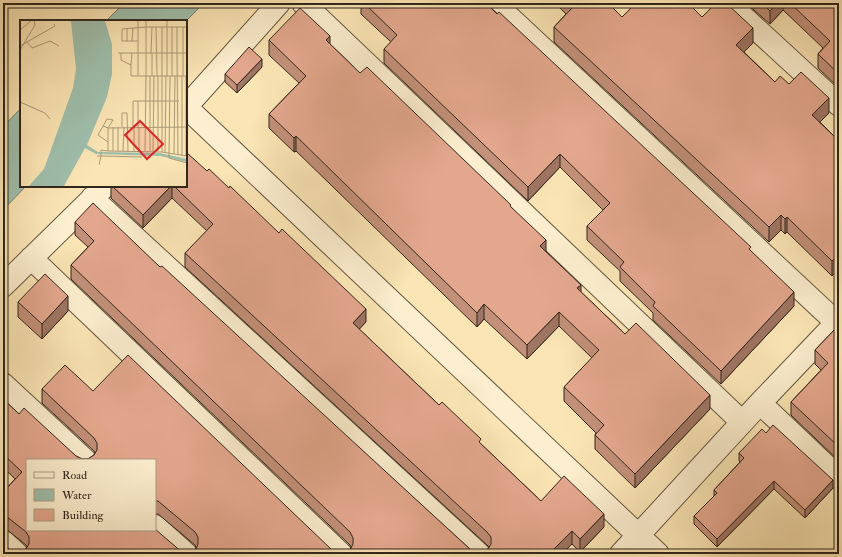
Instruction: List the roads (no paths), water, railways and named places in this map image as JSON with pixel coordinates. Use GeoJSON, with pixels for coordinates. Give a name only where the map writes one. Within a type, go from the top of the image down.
{"type":"FeatureCollection","features":[{"type":"Feature","properties":{"kind":"street"},"geometry":{"type":"LineString","coordinates":[[187,106],[279,3]]}},
{"type":"Feature","properties":{"kind":"street"},"geometry":{"type":"LineString","coordinates":[[303,3],[742,422]]}},
{"type":"Feature","properties":{"kind":"street"},"geometry":{"type":"LineString","coordinates":[[494,3],[838,322],[742,422],[621,554]]}},
{"type":"Feature","properties":{"kind":"street"},"geometry":{"type":"LineString","coordinates":[[728,3],[839,105]]}},
{"type":"Feature","properties":{"kind":"street"},"geometry":{"type":"LineString","coordinates":[[187,108],[658,554]]}},
{"type":"Feature","properties":{"kind":"street"},"geometry":{"type":"LineString","coordinates":[[3,286],[99,192],[479,554]]}},
{"type":"Feature","properties":{"kind":"street"},"geometry":{"type":"LineString","coordinates":[[31,258],[341,554]]}},
{"type":"Feature","properties":{"kind":"street"},"geometry":{"type":"LineString","coordinates":[[3,384],[84,459]]}},
{"type":"Feature","properties":{"kind":"street"},"geometry":{"type":"LineString","coordinates":[[760,403],[839,478]]}},
{"type":"Feature","properties":{"kind":"street"},"geometry":{"type":"LineString","coordinates":[[156,527],[186,554]]}},
{"type":"Feature","properties":{"kind":"street"},"geometry":{"type":"LineString","coordinates":[[3,541],[17,554]]}},
{"type":"Feature","properties":{"kind":"water"},"geometry":{"type":"Polygon","coordinates":[[[124,3],[204,3],[187,20],[107,20],[124,3]]]}},
{"type":"Feature","properties":{"kind":"water"},"geometry":{"type":"Polygon","coordinates":[[[20,109],[20,187],[25,187],[3,210],[3,127],[20,109]]]}}]}
